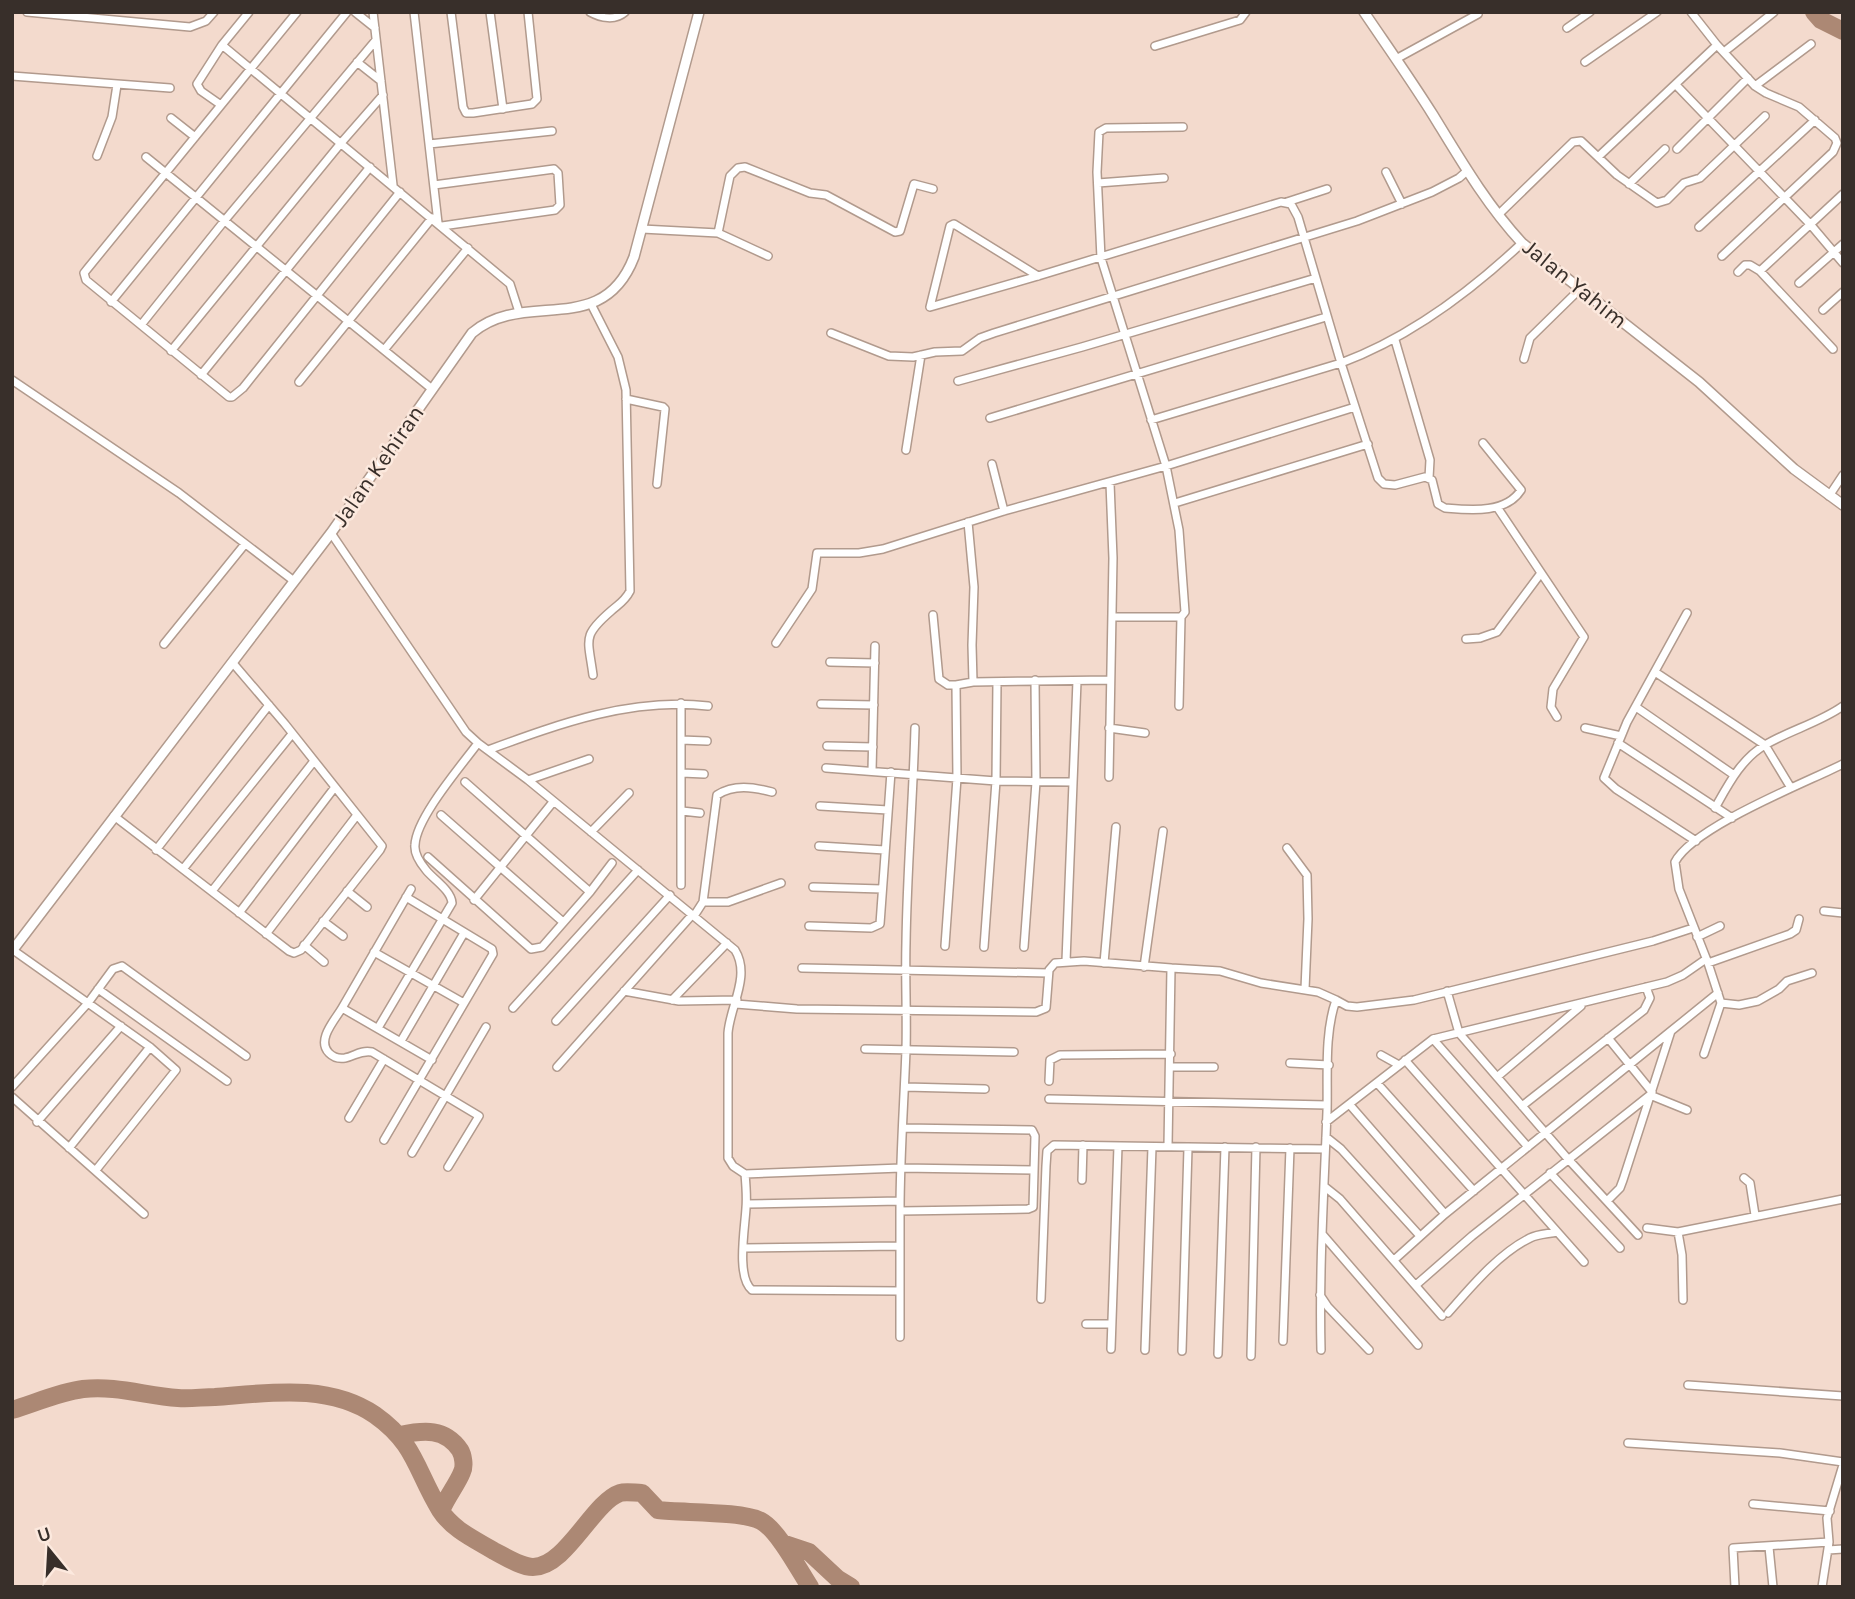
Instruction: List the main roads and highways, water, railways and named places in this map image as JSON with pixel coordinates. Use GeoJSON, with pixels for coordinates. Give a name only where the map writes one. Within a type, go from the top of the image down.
{"type":"FeatureCollection","features":[{"type":"Feature","properties":{"kind":"waterway"},"geometry":{"type":"LineString","coordinates":[[1814,12],[1821,20],[1843,31]]}},
{"type":"Feature","properties":{"kind":"waterway"},"geometry":{"type":"LineString","coordinates":[[12,1410],[65,1393],[95,1388],[183,1398],[277,1392],[338,1398],[375,1415],[399,1437],[414,1459],[440,1510],[451,1523],[472,1538],[518,1563],[528,1567],[545,1564],[557,1557],[610,1499],[622,1492],[642,1493],[658,1510],[727,1514],[761,1521],[781,1541],[810,1587]]}},
{"type":"Feature","properties":{"kind":"waterway"},"geometry":{"type":"LineString","coordinates":[[400,1435],[433,1432],[448,1438],[460,1450],[463,1470],[441,1511]]}},
{"type":"Feature","properties":{"kind":"waterway"},"geometry":{"type":"LineString","coordinates":[[782,1543],[809,1552],[838,1579],[851,1587]]}}]}
